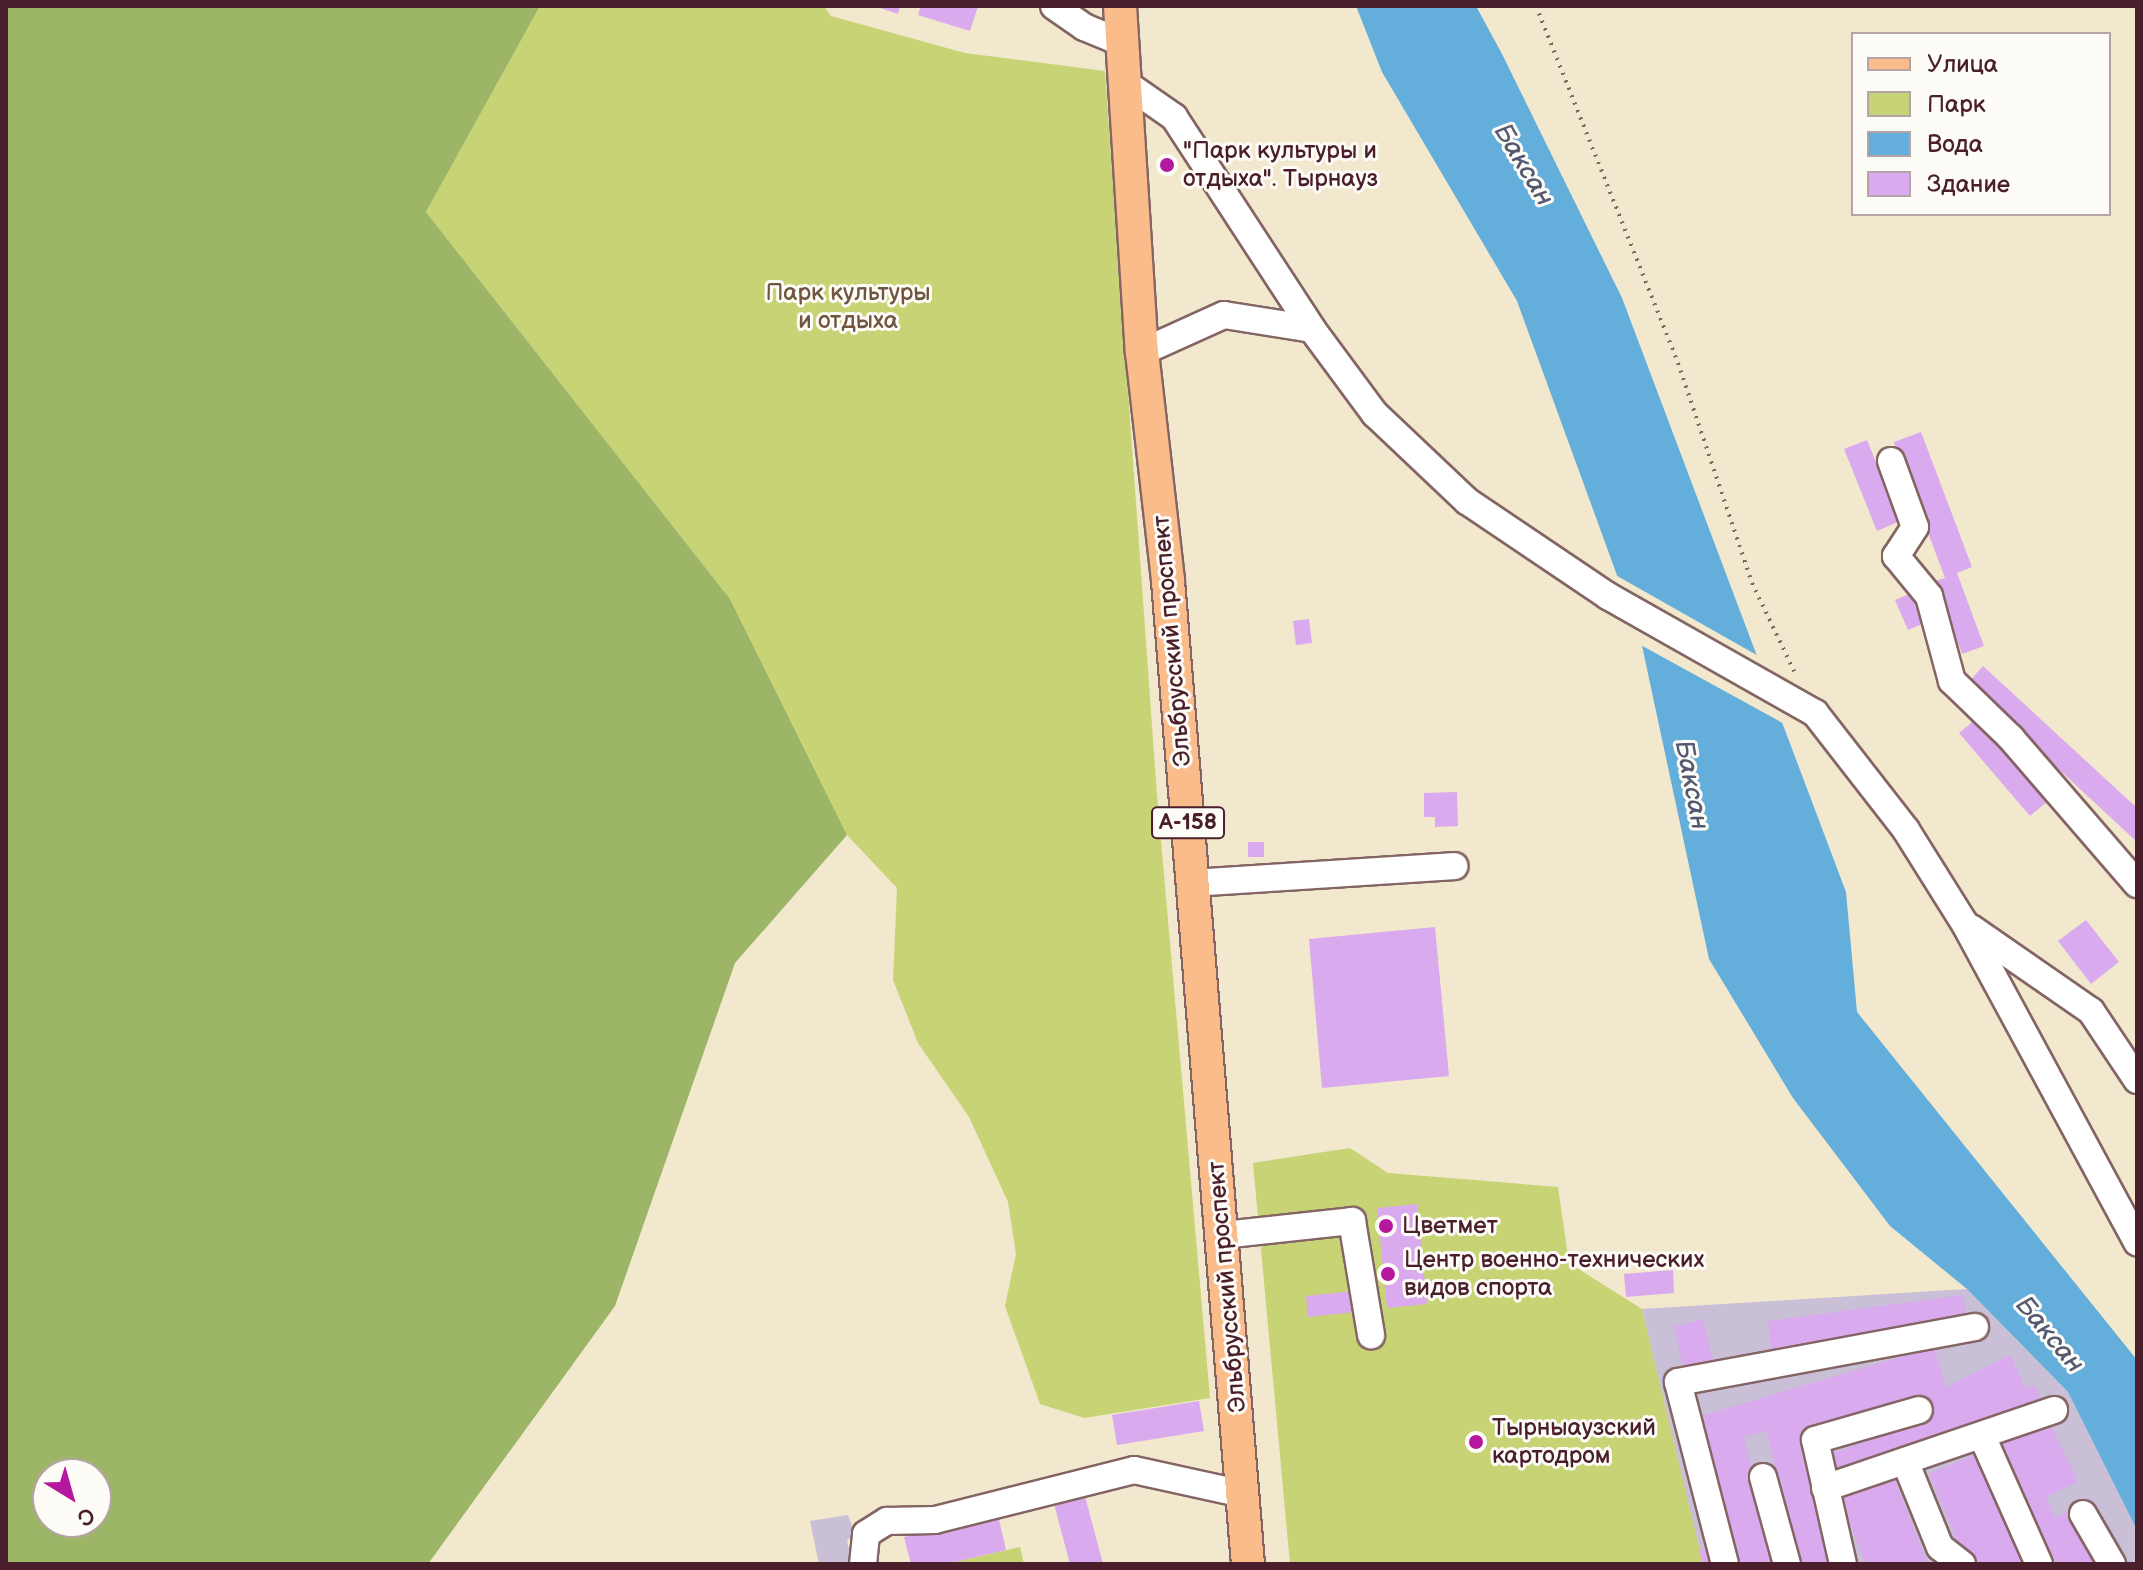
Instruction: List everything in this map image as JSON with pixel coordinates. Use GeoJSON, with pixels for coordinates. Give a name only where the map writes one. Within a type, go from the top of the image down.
{"type":"FeatureCollection","features":[{"type":"Feature","properties":{"kind":"main road","name":"Эльбрусский проспект"},"geometry":{"type":"LineString","coordinates":[[1120,6],[1142,352],[1168,581],[1248,1564]]}},
{"type":"Feature","properties":{"kind":"street"},"geometry":{"type":"LineString","coordinates":[[1054,6],[1123,43]]}},
{"type":"Feature","properties":{"kind":"street"},"geometry":{"type":"LineString","coordinates":[[1125,83],[1174,117],[1312,329],[1375,414],[1467,501],[1608,596],[1815,713],[1906,830],[1965,924],[2137,1242]]}},
{"type":"Feature","properties":{"kind":"street"},"geometry":{"type":"LineString","coordinates":[[1142,352],[1224,315],[1312,329]]}},
{"type":"Feature","properties":{"kind":"street"},"geometry":{"type":"LineString","coordinates":[[1891,461],[1915,527],[1896,556],[1929,596],[1952,681],[2011,738],[2137,884]]}},
{"type":"Feature","properties":{"kind":"street"},"geometry":{"type":"LineString","coordinates":[[1193,883],[1454,866]]}},
{"type":"Feature","properties":{"kind":"street"},"geometry":{"type":"LineString","coordinates":[[1965,924],[2091,1011],[2137,1080]]}},
{"type":"Feature","properties":{"kind":"street"},"geometry":{"type":"LineString","coordinates":[[1223,1235],[1352,1221],[1371,1335]]}},
{"type":"Feature","properties":{"kind":"street"},"geometry":{"type":"LineString","coordinates":[[1725,1564],[1678,1382],[1975,1327]]}},
{"type":"Feature","properties":{"kind":"street"},"geometry":{"type":"LineString","coordinates":[[1843,1564],[1815,1440],[1919,1410]]}},
{"type":"Feature","properties":{"kind":"street"},"geometry":{"type":"LineString","coordinates":[[1825,1488],[2054,1410]]}},
{"type":"Feature","properties":{"kind":"street"},"geometry":{"type":"LineString","coordinates":[[1982,1436],[2039,1564]]}},
{"type":"Feature","properties":{"kind":"street"},"geometry":{"type":"LineString","coordinates":[[1905,1461],[1940,1547],[1962,1564]]}},
{"type":"Feature","properties":{"kind":"street"},"geometry":{"type":"LineString","coordinates":[[863,1564],[866,1534],[887,1521],[935,1520],[1134,1470],[1243,1494]]}},
{"type":"Feature","properties":{"kind":"street"},"geometry":{"type":"LineString","coordinates":[[1763,1477],[1787,1564]]}},
{"type":"Feature","properties":{"kind":"street"},"geometry":{"type":"LineString","coordinates":[[2083,1514],[2112,1564]]}},
{"type":"Feature","properties":{"kind":"path"},"geometry":{"type":"LineString","coordinates":[[1536,6],[1678,363],[1752,583],[1815,713]]}},
{"type":"Feature","properties":{"kind":"shaded area"},"geometry":{"type":"Polygon","coordinates":[[[1967,1289],[2068,1392],[2137,1530],[2137,1564],[1719,1564],[1715,1546],[1699,1550],[1642,1309],[1967,1289]]]}},
{"type":"Feature","properties":{"kind":"shaded area"},"geometry":{"type":"Polygon","coordinates":[[[848,1515],[855,1535],[847,1540],[852,1564],[819,1564],[810,1521],[848,1515]]]}},
{"type":"Feature","properties":{"kind":"green space"},"geometry":{"type":"Polygon","coordinates":[[[6,6],[540,6],[426,212],[730,599],[847,835],[735,963],[615,1306],[428,1564],[6,1564],[6,6]]]}},
{"type":"Feature","properties":{"kind":"green space","name":"Парк культуры и отдыха"},"geometry":{"type":"Polygon","coordinates":[[[540,6],[824,6],[831,16],[965,53],[1105,71],[1157,795],[1210,1398],[1084,1418],[1040,1404],[1005,1306],[1016,1254],[1008,1202],[969,1117],[918,1043],[893,980],[897,888],[847,835],[730,599],[426,212],[540,6]]]}},
{"type":"Feature","properties":{"kind":"green space","name":"Тырныаузский картодром"},"geometry":{"type":"Polygon","coordinates":[[[1350,1148],[1388,1173],[1558,1187],[1569,1263],[1642,1309],[1703,1564],[1290,1564],[1253,1163],[1350,1148]]]}},
{"type":"Feature","properties":{"kind":"green space"},"geometry":{"type":"Polygon","coordinates":[[[1020,1547],[1024,1564],[946,1564],[1020,1547]]]}},
{"type":"Feature","properties":{"kind":"water","name":"Баксан"},"geometry":{"type":"Polygon","coordinates":[[[1356,6],[1476,6],[1502,54],[1622,298],[1846,892],[1857,1012],[2137,1360],[2137,1530],[2068,1392],[1967,1289],[1890,1226],[1793,1098],[1709,959],[1641,641],[1517,301],[1382,72],[1356,6]]]}},
{"type":"Feature","properties":{"kind":"pier"},"geometry":{"type":"Polygon","coordinates":[[[1612,573],[1762,658],[1788,726],[1637,643],[1612,573]]]}},
{"type":"Feature","properties":{"kind":"building"},"geometry":{"type":"Polygon","coordinates":[[[874,6],[900,6],[898,14],[874,6]]]}},
{"type":"Feature","properties":{"kind":"building"},"geometry":{"type":"Polygon","coordinates":[[[921,6],[978,6],[970,31],[918,15],[921,6]]]}},
{"type":"Feature","properties":{"kind":"building"},"geometry":{"type":"Polygon","coordinates":[[[1921,432],[1972,567],[1957,573],[1984,646],[1962,654],[1935,581],[1945,578],[1894,442],[1921,432]]]}},
{"type":"Feature","properties":{"kind":"building"},"geometry":{"type":"Polygon","coordinates":[[[1867,440],[1900,521],[1877,531],[1844,449],[1867,440]]]}},
{"type":"Feature","properties":{"kind":"building"},"geometry":{"type":"Polygon","coordinates":[[[1914,592],[1927,622],[1908,630],[1895,600],[1914,592]]]}},
{"type":"Feature","properties":{"kind":"building"},"geometry":{"type":"Polygon","coordinates":[[[1309,619],[1312,643],[1296,645],[1293,621],[1309,619]]]}},
{"type":"Feature","properties":{"kind":"building"},"geometry":{"type":"Polygon","coordinates":[[[1983,666],[2137,808],[2137,842],[1967,684],[1983,666]]]}},
{"type":"Feature","properties":{"kind":"building"},"geometry":{"type":"Polygon","coordinates":[[[1976,719],[2047,802],[2030,816],[1959,733],[1976,719]]]}},
{"type":"Feature","properties":{"kind":"building"},"geometry":{"type":"Polygon","coordinates":[[[1457,792],[1458,826],[1435,827],[1435,817],[1424,817],[1424,793],[1457,792]]]}},
{"type":"Feature","properties":{"kind":"building"},"geometry":{"type":"Polygon","coordinates":[[[1248,842],[1264,842],[1264,857],[1248,857],[1248,842]]]}},
{"type":"Feature","properties":{"kind":"building"},"geometry":{"type":"Polygon","coordinates":[[[2086,920],[2119,962],[2091,984],[2058,941],[2086,920]]]}},
{"type":"Feature","properties":{"kind":"building"},"geometry":{"type":"Polygon","coordinates":[[[1435,927],[1449,1076],[1322,1088],[1309,939],[1435,927]]]}},
{"type":"Feature","properties":{"kind":"building"},"geometry":{"type":"Polygon","coordinates":[[[1417,1204],[1427,1304],[1387,1308],[1377,1208],[1417,1204]]]}},
{"type":"Feature","properties":{"kind":"building"},"geometry":{"type":"Polygon","coordinates":[[[1673,1270],[1674,1293],[1626,1297],[1624,1274],[1673,1270]]]}},
{"type":"Feature","properties":{"kind":"building"},"geometry":{"type":"Polygon","coordinates":[[[1353,1291],[1355,1312],[1308,1317],[1306,1296],[1353,1291]]]}},
{"type":"Feature","properties":{"kind":"building"},"geometry":{"type":"Polygon","coordinates":[[[1963,1295],[1967,1323],[1771,1349],[1768,1321],[1963,1295]]]}},
{"type":"Feature","properties":{"kind":"building"},"geometry":{"type":"Polygon","coordinates":[[[1703,1319],[1714,1364],[1684,1371],[1674,1327],[1703,1319]]]}},
{"type":"Feature","properties":{"kind":"building"},"geometry":{"type":"Polygon","coordinates":[[[1934,1347],[1946,1387],[2010,1355],[2026,1388],[2035,1385],[2043,1409],[1838,1478],[1830,1454],[1932,1419],[1925,1404],[1799,1442],[1829,1564],[1799,1564],[1766,1430],[1744,1437],[1777,1564],[1729,1564],[1695,1418],[1934,1347]]]}},
{"type":"Feature","properties":{"kind":"building"},"geometry":{"type":"Polygon","coordinates":[[[1199,1401],[1204,1431],[1117,1445],[1112,1415],[1199,1401]]]}},
{"type":"Feature","properties":{"kind":"building"},"geometry":{"type":"Polygon","coordinates":[[[2048,1420],[2078,1482],[2046,1497],[2055,1517],[2074,1509],[2099,1564],[2050,1564],[1995,1445],[2048,1420]]]}},
{"type":"Feature","properties":{"kind":"building"},"geometry":{"type":"Polygon","coordinates":[[[1976,1454],[2023,1564],[1967,1564],[1929,1474],[1976,1454]]]}},
{"type":"Feature","properties":{"kind":"building"},"geometry":{"type":"Polygon","coordinates":[[[1891,1471],[1928,1564],[1866,1564],[1837,1492],[1891,1471]]]}},
{"type":"Feature","properties":{"kind":"building"},"geometry":{"type":"Polygon","coordinates":[[[1085,1496],[1103,1564],[1070,1564],[1054,1504],[1085,1496]]]}},
{"type":"Feature","properties":{"kind":"building"},"geometry":{"type":"Polygon","coordinates":[[[998,1515],[1006,1550],[946,1564],[911,1564],[904,1537],[998,1515]]]}},
{"type":"Feature","properties":{"kind":"building"},"geometry":{"type":"Polygon","coordinates":[[[1715,1546],[1719,1564],[1703,1564],[1699,1550],[1715,1546]]]}},
{"type":"Feature","properties":{"kind":"place","name":"\"Парк культуры и отдыха\". Тырнауз"},"geometry":{"type":"Point","coordinates":[1167,165]}},
{"type":"Feature","properties":{"kind":"place","name":"Цветмет"},"geometry":{"type":"Point","coordinates":[1386,1226]}},
{"type":"Feature","properties":{"kind":"place","name":"Центр военно-технических видов спорта"},"geometry":{"type":"Point","coordinates":[1388,1274]}},
{"type":"Feature","properties":{"kind":"place","name":"Тырныаузский картодром"},"geometry":{"type":"Point","coordinates":[1476,1442]}}]}
